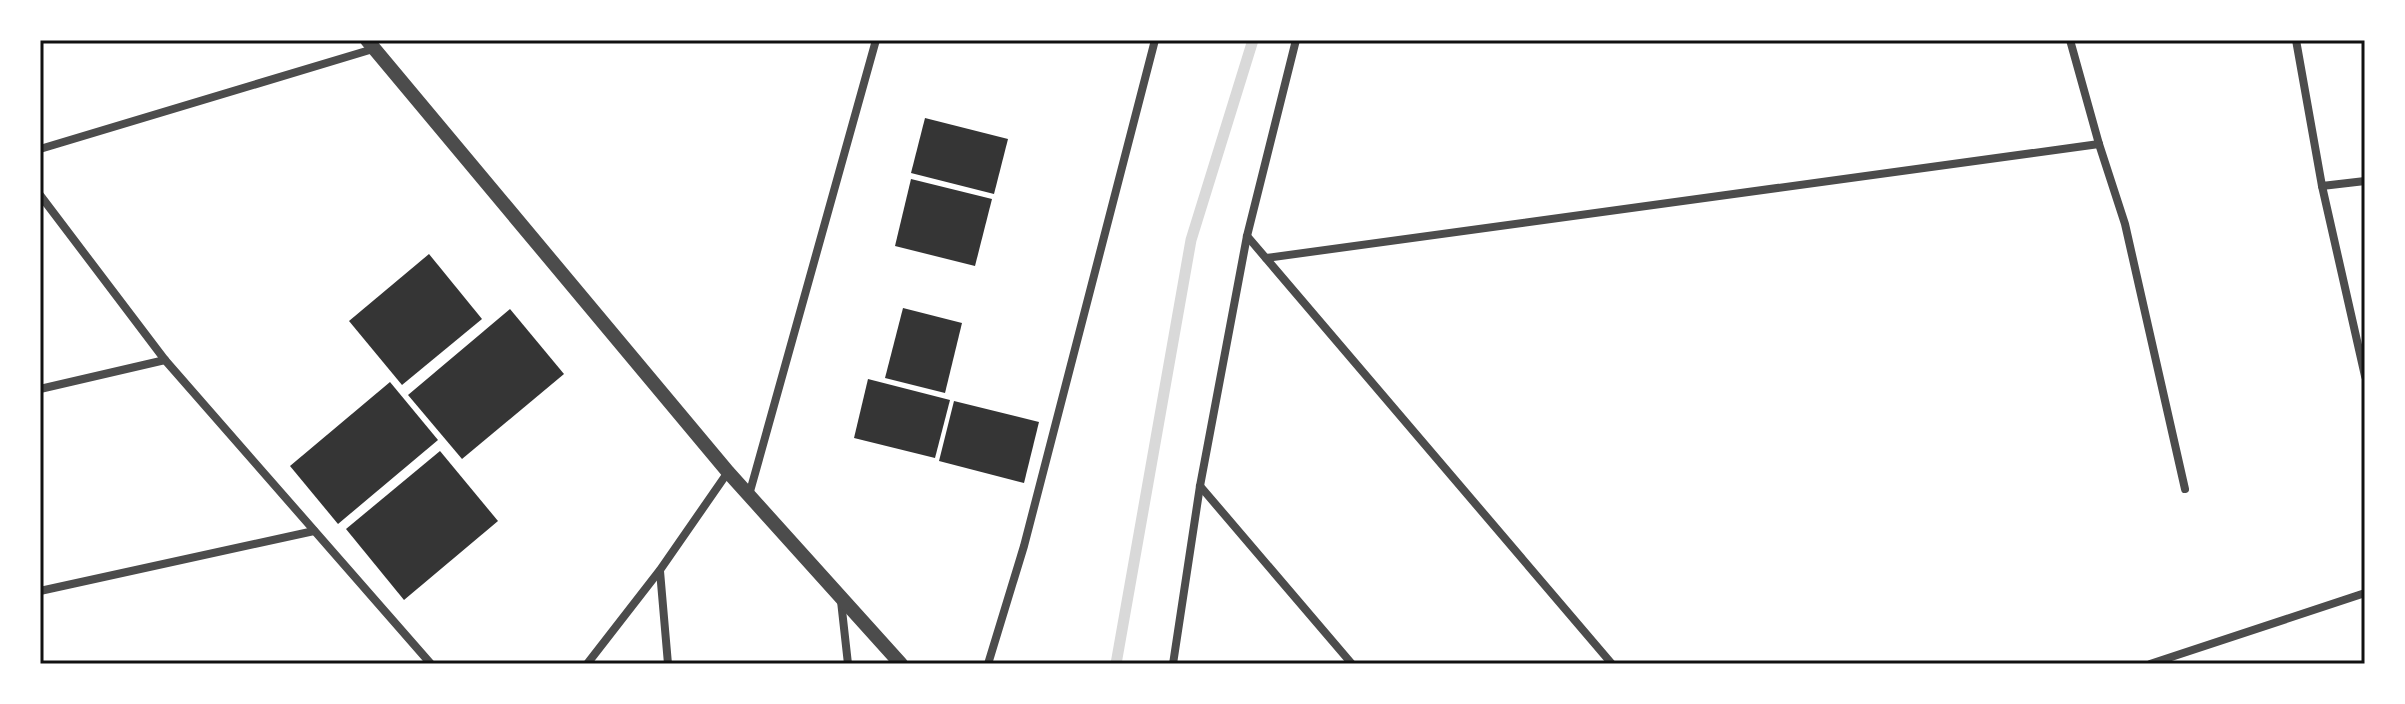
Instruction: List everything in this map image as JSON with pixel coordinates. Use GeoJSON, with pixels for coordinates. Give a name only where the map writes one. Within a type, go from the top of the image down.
{"type":"FeatureCollection","features":[{"type":"Feature","properties":{"kind":"street"},"geometry":{"type":"LineString","coordinates":[[749,495],[876,40]]}},
{"type":"Feature","properties":{"kind":"street"},"geometry":{"type":"LineString","coordinates":[[988,664],[1024,546],[1155,40]]}},
{"type":"Feature","properties":{"kind":"street"},"geometry":{"type":"LineString","coordinates":[[1173,664],[1200,486],[1247,236],[1296,40]]}},
{"type":"Feature","properties":{"kind":"street"},"geometry":{"type":"LineString","coordinates":[[2070,40],[2125,224],[2185,489]]}},
{"type":"Feature","properties":{"kind":"street"},"geometry":{"type":"LineString","coordinates":[[2296,40],[2322,186],[2365,376]]}},
{"type":"Feature","properties":{"kind":"street"},"geometry":{"type":"LineString","coordinates":[[40,149],[370,44],[728,472],[901,664]]}},
{"type":"Feature","properties":{"kind":"street"},"geometry":{"type":"LineString","coordinates":[[1266,258],[2099,144]]}},
{"type":"Feature","properties":{"kind":"street"},"geometry":{"type":"LineString","coordinates":[[2322,186],[2365,181]]}},
{"type":"Feature","properties":{"kind":"street"},"geometry":{"type":"LineString","coordinates":[[40,195],[165,360],[431,664]]}},
{"type":"Feature","properties":{"kind":"street"},"geometry":{"type":"LineString","coordinates":[[1247,236],[1612,664]]}},
{"type":"Feature","properties":{"kind":"street"},"geometry":{"type":"LineString","coordinates":[[40,389],[165,360]]}},
{"type":"Feature","properties":{"kind":"street"},"geometry":{"type":"LineString","coordinates":[[587,664],[660,570],[728,472]]}},
{"type":"Feature","properties":{"kind":"street"},"geometry":{"type":"LineString","coordinates":[[1200,486],[1352,664]]}},
{"type":"Feature","properties":{"kind":"street"},"geometry":{"type":"LineString","coordinates":[[40,591],[314,531]]}},
{"type":"Feature","properties":{"kind":"street"},"geometry":{"type":"LineString","coordinates":[[660,570],[668,664]]}},
{"type":"Feature","properties":{"kind":"street"},"geometry":{"type":"LineString","coordinates":[[2150,664],[2365,593]]}},
{"type":"Feature","properties":{"kind":"street"},"geometry":{"type":"LineString","coordinates":[[841,596],[848,664]]}},
{"type":"Feature","properties":{"kind":"building"},"geometry":{"type":"Polygon","coordinates":[[[925,118],[1008,139],[994,194],[911,173],[925,118]]]}},
{"type":"Feature","properties":{"kind":"building"},"geometry":{"type":"Polygon","coordinates":[[[911,179],[992,199],[975,266],[895,246],[911,179]]]}},
{"type":"Feature","properties":{"kind":"building"},"geometry":{"type":"Polygon","coordinates":[[[429,254],[482,319],[402,385],[349,321],[429,254]]]}},
{"type":"Feature","properties":{"kind":"building"},"geometry":{"type":"Polygon","coordinates":[[[903,308],[962,323],[945,393],[885,378],[903,308]]]}},
{"type":"Feature","properties":{"kind":"building"},"geometry":{"type":"Polygon","coordinates":[[[510,309],[564,374],[462,459],[408,395],[510,309]]]}},
{"type":"Feature","properties":{"kind":"building"},"geometry":{"type":"Polygon","coordinates":[[[868,379],[950,400],[935,458],[854,438],[868,379]]]}},
{"type":"Feature","properties":{"kind":"building"},"geometry":{"type":"Polygon","coordinates":[[[390,382],[438,440],[338,524],[290,466],[390,382]]]}},
{"type":"Feature","properties":{"kind":"building"},"geometry":{"type":"Polygon","coordinates":[[[954,401],[1039,422],[1024,483],[939,461],[954,401]]]}},
{"type":"Feature","properties":{"kind":"building"},"geometry":{"type":"Polygon","coordinates":[[[440,451],[498,521],[404,600],[346,529],[440,451]]]}},
{"type":"Feature","properties":{"kind":"waterway"},"geometry":{"type":"LineString","coordinates":[[1116,664],[1191,240],[1253,40]]}}]}
